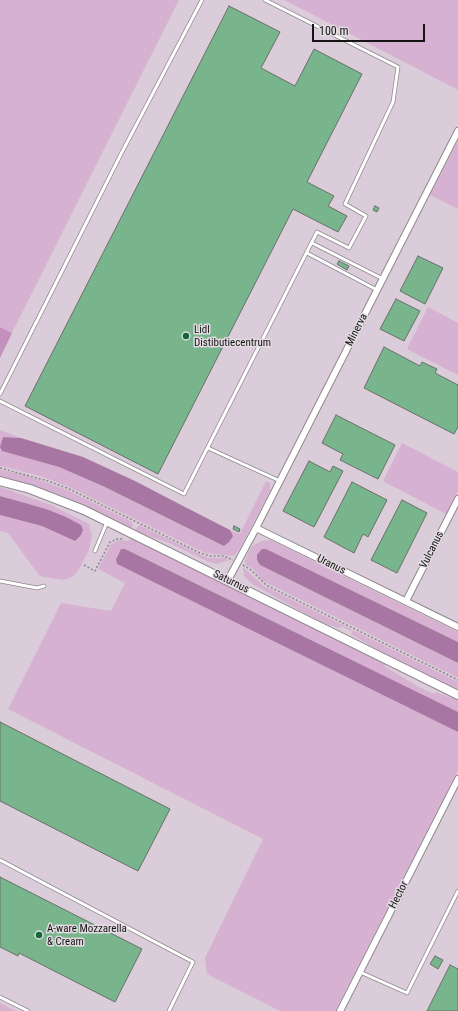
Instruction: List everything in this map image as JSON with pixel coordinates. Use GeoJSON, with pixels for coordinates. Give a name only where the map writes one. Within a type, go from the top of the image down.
{"type":"FeatureCollection","features":[{"type":"Feature","properties":{"kind":"main road","name":"Saturnus"},"geometry":{"type":"LineString","coordinates":[[0,481],[57,499],[107,522],[228,580],[458,695]]}},
{"type":"Feature","properties":{"kind":"street","name":"Minerva"},"geometry":{"type":"LineString","coordinates":[[256,528],[458,131]]}},
{"type":"Feature","properties":{"kind":"street","name":"Vulcanus"},"geometry":{"type":"LineString","coordinates":[[406,601],[458,499]]}},
{"type":"Feature","properties":{"kind":"street"},"geometry":{"type":"LineString","coordinates":[[228,580],[256,528]]}},
{"type":"Feature","properties":{"kind":"street","name":"Uranus"},"geometry":{"type":"LineString","coordinates":[[256,528],[458,627]]}},
{"type":"Feature","properties":{"kind":"street","name":"Hector"},"geometry":{"type":"LineString","coordinates":[[340,1011],[458,779]]}},
{"type":"Feature","properties":{"kind":"lane"},"geometry":{"type":"LineString","coordinates":[[0,394],[120,154],[202,0]]}},
{"type":"Feature","properties":{"kind":"lane"},"geometry":{"type":"LineString","coordinates":[[0,401],[184,494],[318,232],[349,248],[366,216],[345,204],[393,102],[398,67],[265,0]]}},
{"type":"Feature","properties":{"kind":"lane"},"geometry":{"type":"LineString","coordinates":[[312,243],[383,279]]}},
{"type":"Feature","properties":{"kind":"lane"},"geometry":{"type":"LineString","coordinates":[[307,253],[377,290]]}},
{"type":"Feature","properties":{"kind":"lane"},"geometry":{"type":"LineString","coordinates":[[208,448],[280,481]]}},
{"type":"Feature","properties":{"kind":"lane"},"geometry":{"type":"LineString","coordinates":[[95,551],[107,522]]}},
{"type":"Feature","properties":{"kind":"lane"},"geometry":{"type":"LineString","coordinates":[[0,581],[37,588],[44,586]]}},
{"type":"Feature","properties":{"kind":"lane"},"geometry":{"type":"LineString","coordinates":[[0,860],[193,962],[169,1011]]}},
{"type":"Feature","properties":{"kind":"lane"},"geometry":{"type":"LineString","coordinates":[[360,972],[406,993],[458,890]]}},
{"type":"Feature","properties":{"kind":"lane"},"geometry":{"type":"LineString","coordinates":[[0,997],[28,1011]]}},
{"type":"Feature","properties":{"kind":"path"},"geometry":{"type":"LineString","coordinates":[[0,468],[48,480],[200,553],[210,556],[224,556],[231,559]]}},
{"type":"Feature","properties":{"kind":"path"},"geometry":{"type":"LineString","coordinates":[[84,565],[95,570],[110,542],[117,539],[126,539]]}},
{"type":"Feature","properties":{"kind":"path"},"geometry":{"type":"LineString","coordinates":[[244,565],[266,585],[458,680]]}},
{"type":"Feature","properties":{"kind":"shaded area"},"geometry":{"type":"Polygon","coordinates":[[[0,0],[179,0],[12,333],[0,327],[0,0]]]}},
{"type":"Feature","properties":{"kind":"shaded area"},"geometry":{"type":"Polygon","coordinates":[[[179,0],[284,0],[358,38],[458,0],[458,1011],[0,1011],[0,327],[12,333],[179,0]]]}},
{"type":"Feature","properties":{"kind":"shaded area"},"geometry":{"type":"Polygon","coordinates":[[[284,0],[458,0],[458,90],[358,38],[284,0]]]}},
{"type":"Feature","properties":{"kind":"shaded area"},"geometry":{"type":"Polygon","coordinates":[[[458,141],[458,209],[430,195],[458,141]]]}},
{"type":"Feature","properties":{"kind":"shaded area"},"geometry":{"type":"Polygon","coordinates":[[[428,307],[458,323],[458,375],[407,349],[428,307]]]}},
{"type":"Feature","properties":{"kind":"shaded area"},"geometry":{"type":"Polygon","coordinates":[[[0,327],[12,333],[0,358],[0,327]]]}},
{"type":"Feature","properties":{"kind":"shaded area"},"geometry":{"type":"Polygon","coordinates":[[[0,430],[21,438],[3,437],[0,447],[0,430]]]}},
{"type":"Feature","properties":{"kind":"shaded area"},"geometry":{"type":"Polygon","coordinates":[[[3,437],[21,438],[83,457],[135,481],[230,530],[233,536],[224,546],[105,487],[59,467],[2,451],[0,447],[3,437]]]}},
{"type":"Feature","properties":{"kind":"shaded area"},"geometry":{"type":"Polygon","coordinates":[[[402,443],[458,472],[458,491],[446,514],[383,481],[402,443]]]}},
{"type":"Feature","properties":{"kind":"shaded area"},"geometry":{"type":"Polygon","coordinates":[[[0,447],[2,451],[59,467],[105,487],[233,536],[230,530],[240,534],[266,481],[270,483],[270,491],[240,548],[234,556],[205,553],[67,486],[40,476],[0,466],[0,447]]]}},
{"type":"Feature","properties":{"kind":"shaded area"},"geometry":{"type":"Polygon","coordinates":[[[0,470],[25,475],[65,489],[132,522],[133,525],[131,529],[63,496],[34,486],[0,477],[0,470]]]}},
{"type":"Feature","properties":{"kind":"shaded area"},"geometry":{"type":"Polygon","coordinates":[[[0,487],[51,505],[89,524],[92,536],[89,550],[78,571],[72,577],[63,580],[39,575],[8,533],[0,531],[0,515],[42,526],[75,541],[9,498],[0,496],[0,487]]]}},
{"type":"Feature","properties":{"kind":"shaded area"},"geometry":{"type":"Polygon","coordinates":[[[0,496],[46,509],[66,517],[81,525],[83,530],[81,535],[75,541],[42,526],[0,515],[0,496]]]}},
{"type":"Feature","properties":{"kind":"shaded area"},"geometry":{"type":"Polygon","coordinates":[[[139,525],[201,555],[209,558],[225,558],[229,560],[217,564],[209,562],[169,543],[134,531],[139,525]]]}},
{"type":"Feature","properties":{"kind":"shaded area"},"geometry":{"type":"Polygon","coordinates":[[[131,538],[385,664],[384,666],[417,686],[434,694],[435,692],[458,700],[458,712],[125,549],[119,551],[116,559],[117,564],[458,732],[458,770],[335,1011],[280,1011],[207,974],[205,958],[263,839],[8,709],[61,603],[111,611],[125,583],[98,569],[111,544],[118,540],[128,541],[131,538]]]}},
{"type":"Feature","properties":{"kind":"shaded area"},"geometry":{"type":"Polygon","coordinates":[[[270,540],[458,632],[458,642],[266,549],[262,549],[260,565],[458,663],[458,678],[263,581],[252,568],[246,565],[245,561],[251,547],[262,541],[270,540]]]}},
{"type":"Feature","properties":{"kind":"shaded area"},"geometry":{"type":"Polygon","coordinates":[[[121,549],[125,549],[458,712],[458,732],[117,564],[116,559],[121,549]]]}},
{"type":"Feature","properties":{"kind":"shaded area"},"geometry":{"type":"Polygon","coordinates":[[[262,549],[266,549],[458,642],[458,663],[260,565],[257,560],[257,555],[262,549]]]}},
{"type":"Feature","properties":{"kind":"shaded area"},"geometry":{"type":"Polygon","coordinates":[[[243,567],[264,586],[351,629],[351,631],[341,626],[339,628],[323,623],[252,584],[244,576],[243,567]]]}},
{"type":"Feature","properties":{"kind":"shaded area"},"geometry":{"type":"Polygon","coordinates":[[[353,630],[458,682],[458,690],[381,652],[351,634],[353,630]]]}},
{"type":"Feature","properties":{"kind":"shaded area"},"geometry":{"type":"Polygon","coordinates":[[[0,1003],[16,1011],[0,1011],[0,1003]]]}},
{"type":"Feature","properties":{"kind":"building"},"geometry":{"type":"Polygon","coordinates":[[[229,6],[280,32],[261,68],[295,86],[314,49],[362,74],[307,182],[334,196],[328,206],[347,216],[338,232],[293,209],[158,474],[25,406],[229,6]]]}},
{"type":"Feature","properties":{"kind":"building"},"geometry":{"type":"Polygon","coordinates":[[[375,206],[379,208],[377,212],[373,210],[375,206]]]}},
{"type":"Feature","properties":{"kind":"building"},"geometry":{"type":"Polygon","coordinates":[[[418,256],[443,268],[425,304],[400,291],[418,256]]]}},
{"type":"Feature","properties":{"kind":"building"},"geometry":{"type":"Polygon","coordinates":[[[339,261],[349,266],[347,270],[337,264],[339,261]]]}},
{"type":"Feature","properties":{"kind":"building"},"geometry":{"type":"Polygon","coordinates":[[[396,299],[420,311],[404,341],[380,329],[396,299]]]}},
{"type":"Feature","properties":{"kind":"building"},"geometry":{"type":"Polygon","coordinates":[[[384,347],[420,366],[422,362],[437,369],[435,373],[458,385],[458,427],[454,434],[364,388],[384,347]]]}},
{"type":"Feature","properties":{"kind":"building"},"geometry":{"type":"Polygon","coordinates":[[[336,415],[395,445],[378,479],[340,460],[343,454],[322,443],[336,415]]]}},
{"type":"Feature","properties":{"kind":"building"},"geometry":{"type":"Polygon","coordinates":[[[309,461],[330,472],[333,466],[343,471],[314,527],[283,511],[309,461]]]}},
{"type":"Feature","properties":{"kind":"building"},"geometry":{"type":"Polygon","coordinates":[[[352,482],[387,500],[368,537],[363,534],[354,553],[324,537],[352,482]]]}},
{"type":"Feature","properties":{"kind":"building"},"geometry":{"type":"Polygon","coordinates":[[[402,500],[427,513],[397,573],[371,560],[402,500]]]}},
{"type":"Feature","properties":{"kind":"building"},"geometry":{"type":"Polygon","coordinates":[[[234,526],[240,529],[239,532],[233,529],[234,526]]]}},
{"type":"Feature","properties":{"kind":"building"},"geometry":{"type":"Polygon","coordinates":[[[0,722],[170,809],[138,871],[0,801],[0,722]]]}},
{"type":"Feature","properties":{"kind":"building"},"geometry":{"type":"Polygon","coordinates":[[[0,877],[142,949],[115,1002],[19,953],[18,956],[0,947],[0,877]]]}},
{"type":"Feature","properties":{"kind":"building"},"geometry":{"type":"Polygon","coordinates":[[[435,956],[443,960],[438,969],[430,964],[435,956]]]}},
{"type":"Feature","properties":{"kind":"building"},"geometry":{"type":"Polygon","coordinates":[[[450,965],[458,969],[458,1011],[427,1011],[450,965]]]}},
{"type":"Feature","properties":{"kind":"place","name":"Lidl Distibutiecentrum"},"geometry":{"type":"Point","coordinates":[186,336]}},
{"type":"Feature","properties":{"kind":"place","name":"A-ware Mozzarella & Cream"},"geometry":{"type":"Point","coordinates":[39,935]}}]}
